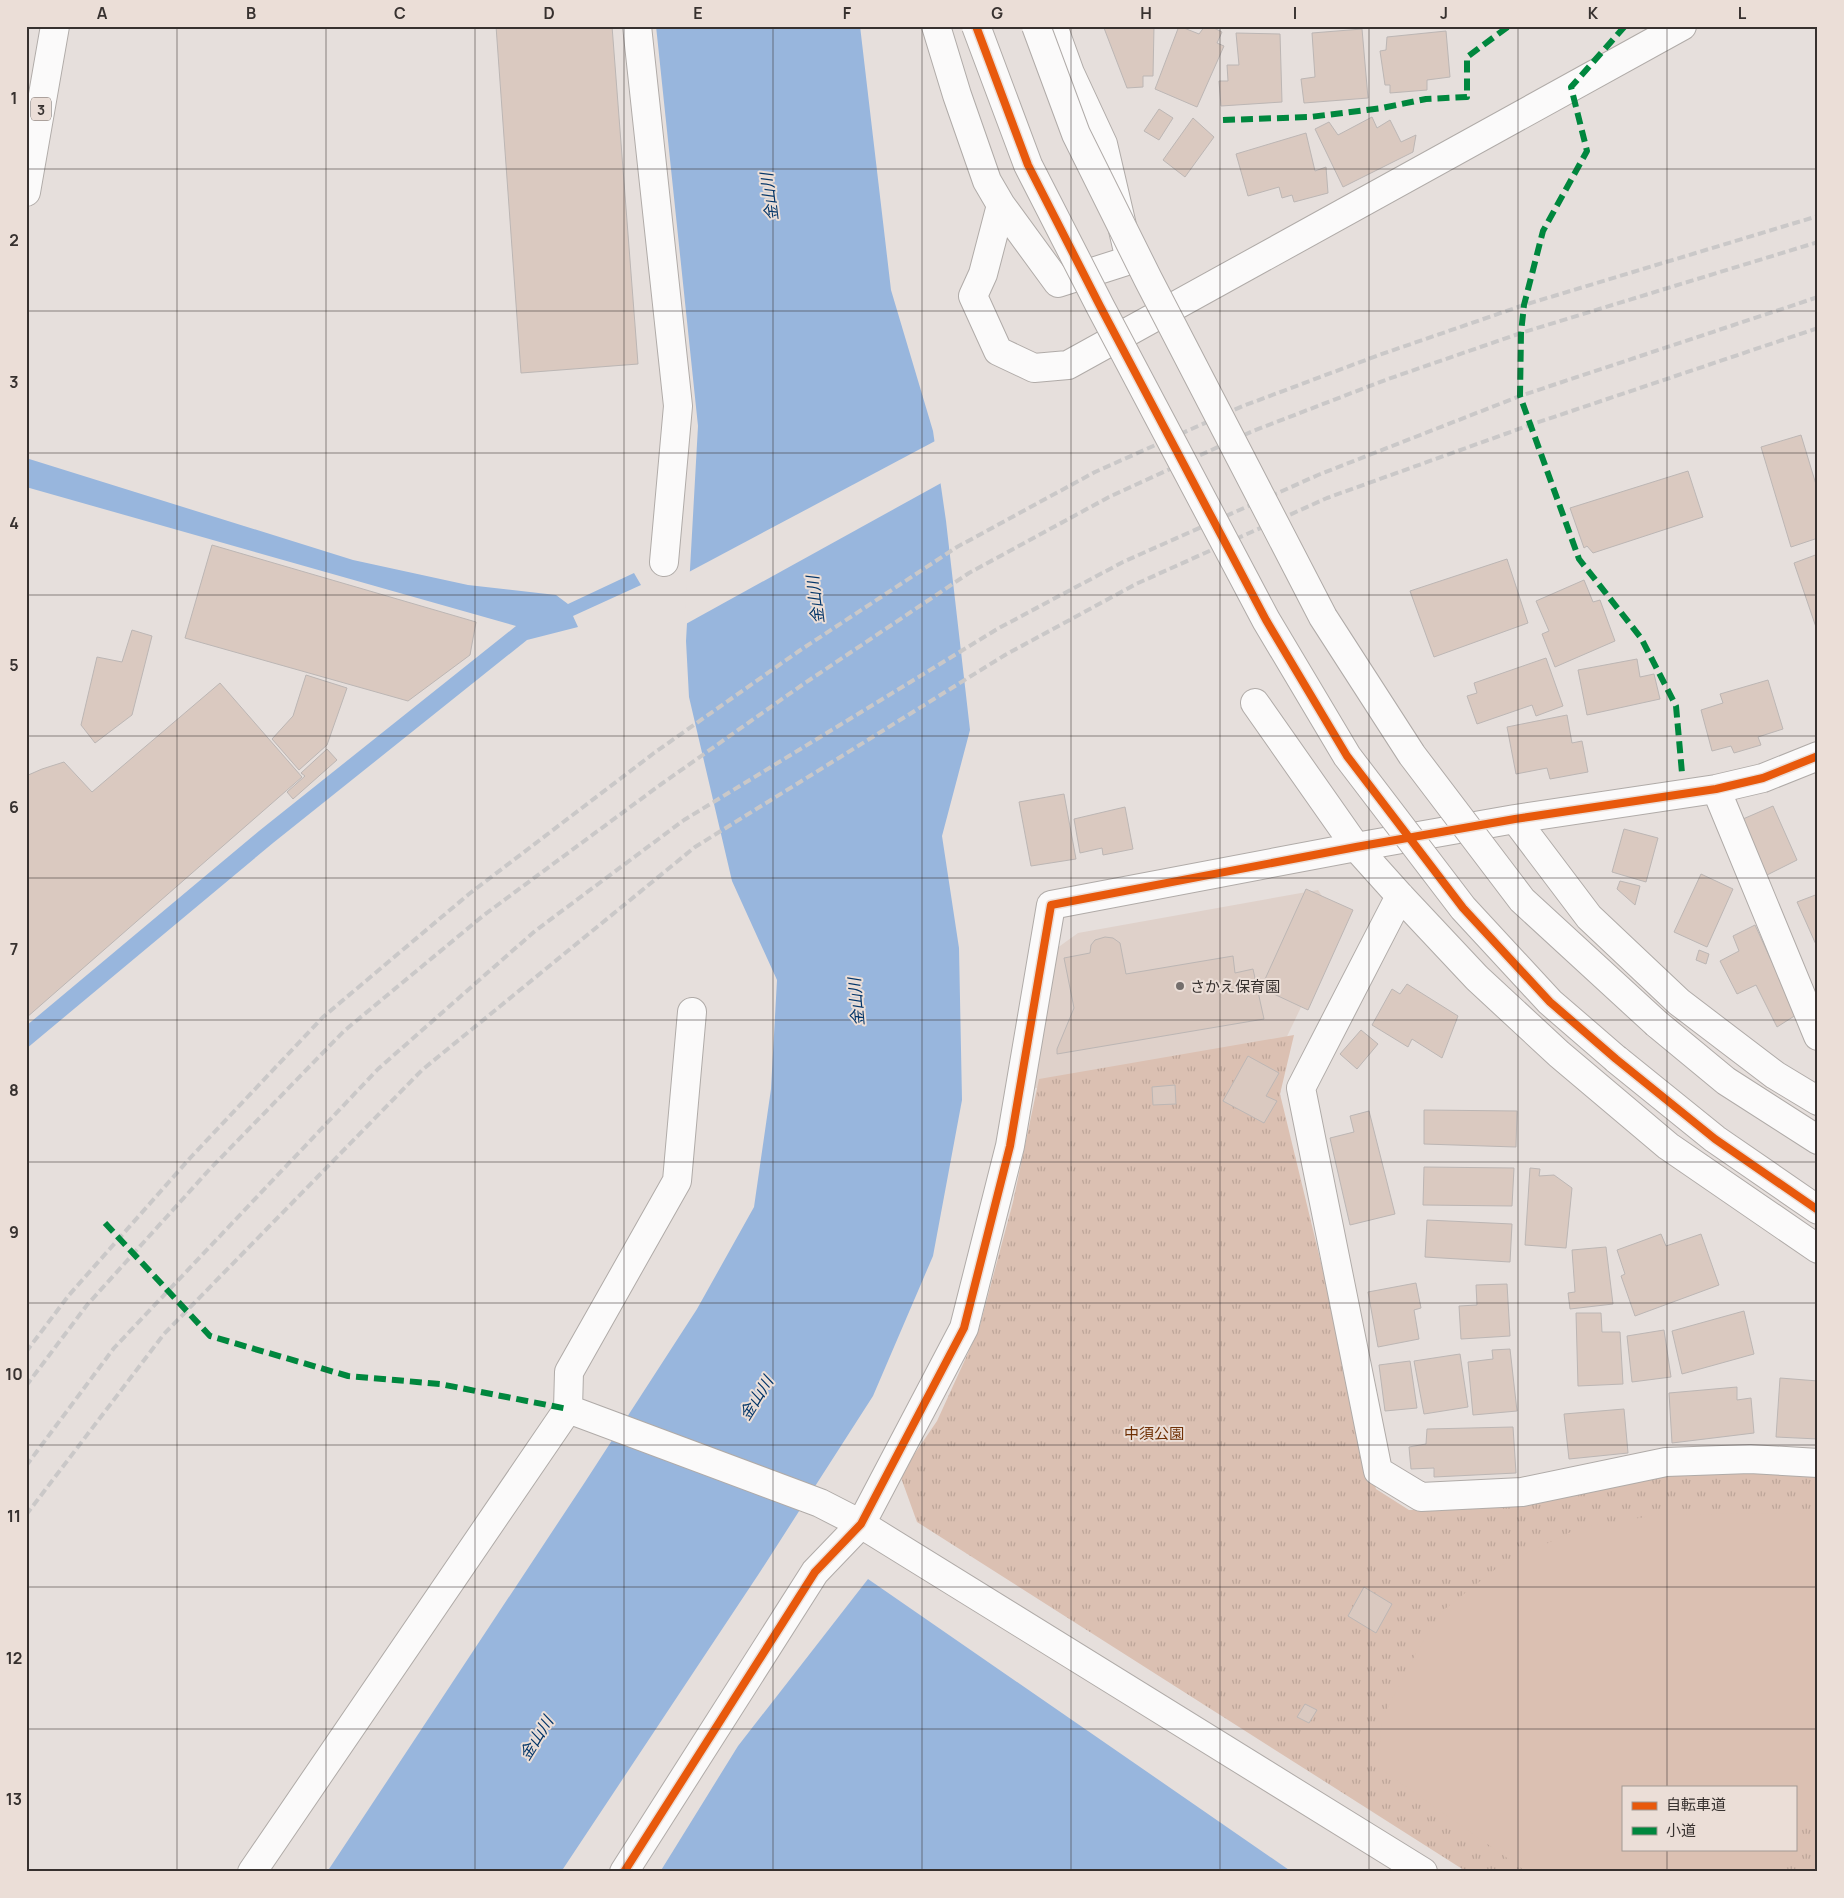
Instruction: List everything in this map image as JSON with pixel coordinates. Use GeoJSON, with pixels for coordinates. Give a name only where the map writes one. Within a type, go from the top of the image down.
{"type":"FeatureCollection","features":[{"type":"Feature","properties":{"kind":"main road","name":"3"},"geometry":{"type":"LineString","coordinates":[[26,192],[55,26]]}},
{"type":"Feature","properties":{"kind":"main road"},"geometry":{"type":"LineString","coordinates":[[637,26],[678,406],[664,562]]}},
{"type":"Feature","properties":{"kind":"main road"},"geometry":{"type":"LineString","coordinates":[[936,26],[957,95],[984,172],[1001,205],[1058,282],[1130,260],[1104,144],[1070,73],[1053,26]]}},
{"type":"Feature","properties":{"kind":"main road"},"geometry":{"type":"LineString","coordinates":[[976,26],[1028,165],[1100,306],[1266,620],[1347,756],[1463,908],[1550,1002],[1616,1059],[1715,1139],[1818,1210]]}},
{"type":"Feature","properties":{"kind":"main road"},"geometry":{"type":"LineString","coordinates":[[1036,26],[1076,134],[1148,279],[1324,616],[1412,755],[1522,900],[1657,1024],[1726,1081],[1818,1140]]}},
{"type":"Feature","properties":{"kind":"main road"},"geometry":{"type":"LineString","coordinates":[[1001,205],[983,274],[973,296],[998,351],[1034,368],[1068,365],[1682,26]]}},
{"type":"Feature","properties":{"kind":"main road"},"geometry":{"type":"LineString","coordinates":[[1255,703],[1356,847],[1484,984],[1558,1054],[1668,1146],[1818,1250]]}},
{"type":"Feature","properties":{"kind":"main road"},"geometry":{"type":"LineString","coordinates":[[624,1872],[815,1572],[861,1524],[964,1328],[1010,1146],[1051,904],[1515,819],[1716,789],[1763,778],[1818,756]]}},
{"type":"Feature","properties":{"kind":"main road"},"geometry":{"type":"LineString","coordinates":[[1716,789],[1818,1036]]}},
{"type":"Feature","properties":{"kind":"main road"},"geometry":{"type":"LineString","coordinates":[[1515,819],[1589,917],[1679,1002],[1775,1075],[1818,1101]]}},
{"type":"Feature","properties":{"kind":"main road"},"geometry":{"type":"LineString","coordinates":[[1400,896],[1301,1088],[1378,1471],[1421,1497],[1522,1492],[1666,1462],[1750,1459],[1818,1463]]}},
{"type":"Feature","properties":{"kind":"main road"},"geometry":{"type":"LineString","coordinates":[[252,1872],[568,1409],[569,1372],[677,1181],[692,1012]]}},
{"type":"Feature","properties":{"kind":"main road"},"geometry":{"type":"LineString","coordinates":[[568,1409],[820,1503],[861,1524],[1423,1872]]}},
{"type":"Feature","properties":{"kind":"shaded area"},"geometry":{"type":"Polygon","coordinates":[[[1318,890],[1341,924],[1279,1053],[1022,1090],[1035,964],[1078,933],[1318,890]]]}},
{"type":"Feature","properties":{"kind":"green space","name":"中須公園"},"geometry":{"type":"Polygon","coordinates":[[[1294,1035],[1280,1094],[1376,1489],[1409,1510],[1462,1509],[1709,1463],[1818,1477],[1818,1872],[1467,1872],[917,1522],[900,1475],[937,1421],[979,1329],[1013,1202],[1039,1079],[1294,1035]]]}},
{"type":"Feature","properties":{"kind":"green space"},"geometry":{"type":"Polygon","coordinates":[[[1818,1514],[1818,1806],[1796,1836],[1796,1786],[1622,1786],[1622,1850],[1786,1850],[1770,1872],[1527,1872],[1378,1767],[1382,1719],[1416,1653],[1441,1612],[1498,1567],[1579,1528],[1657,1515],[1818,1514]]]}},
{"type":"Feature","properties":{"kind":"water","name":"金山川"},"geometry":{"type":"Polygon","coordinates":[[[656,26],[860,26],[891,290],[933,431],[946,521],[970,730],[942,836],[959,948],[962,1100],[933,1256],[873,1396],[760,1572],[561,1872],[327,1872],[697,1309],[754,1207],[771,1089],[777,980],[732,881],[689,697],[686,641],[698,426],[656,26]]]}},
{"type":"Feature","properties":{"kind":"water"},"geometry":{"type":"Polygon","coordinates":[[[26,458],[353,560],[468,585],[556,595],[568,604],[634,573],[641,585],[573,616],[578,627],[527,640],[273,843],[26,1049],[26,1026],[259,831],[516,626],[26,487],[26,458]]]}},
{"type":"Feature","properties":{"kind":"water"},"geometry":{"type":"Polygon","coordinates":[[[868,1579],[1292,1872],[660,1872],[738,1746],[868,1579]]]}},
{"type":"Feature","properties":{"kind":"pier"},"geometry":{"type":"Polygon","coordinates":[[[937,440],[943,482],[684,625],[687,573],[937,440]]]}},
{"type":"Feature","properties":{"kind":"building"},"geometry":{"type":"Polygon","coordinates":[[[496,26],[612,26],[638,364],[521,373],[496,26]]]}},
{"type":"Feature","properties":{"kind":"building"},"geometry":{"type":"Polygon","coordinates":[[[1113,26],[1154,26],[1153,76],[1143,76],[1143,87],[1127,88],[1104,28],[1113,26]]]}},
{"type":"Feature","properties":{"kind":"building"},"geometry":{"type":"Polygon","coordinates":[[[1179,26],[1199,34],[1205,26],[1210,26],[1222,32],[1217,43],[1224,46],[1197,107],[1155,89],[1179,26]]]}},
{"type":"Feature","properties":{"kind":"building"},"geometry":{"type":"Polygon","coordinates":[[[1362,29],[1368,98],[1304,103],[1301,79],[1315,77],[1312,33],[1362,29]]]}},
{"type":"Feature","properties":{"kind":"building"},"geometry":{"type":"Polygon","coordinates":[[[1446,31],[1450,77],[1427,80],[1427,90],[1390,93],[1390,85],[1385,85],[1380,51],[1386,50],[1387,37],[1446,31]]]}},
{"type":"Feature","properties":{"kind":"building"},"geometry":{"type":"Polygon","coordinates":[[[1236,33],[1280,34],[1282,102],[1221,106],[1219,81],[1228,81],[1227,65],[1239,65],[1236,33]]]}},
{"type":"Feature","properties":{"kind":"building"},"geometry":{"type":"Polygon","coordinates":[[[1159,109],[1173,118],[1159,140],[1144,131],[1159,109]]]}},
{"type":"Feature","properties":{"kind":"building"},"geometry":{"type":"Polygon","coordinates":[[[1372,117],[1377,128],[1390,120],[1401,142],[1416,135],[1413,152],[1343,187],[1315,129],[1329,122],[1338,135],[1372,117]]]}},
{"type":"Feature","properties":{"kind":"building"},"geometry":{"type":"Polygon","coordinates":[[[1193,118],[1214,137],[1185,177],[1163,160],[1193,118]]]}},
{"type":"Feature","properties":{"kind":"building"},"geometry":{"type":"Polygon","coordinates":[[[1306,133],[1315,171],[1326,167],[1328,193],[1294,202],[1292,195],[1282,198],[1279,187],[1248,196],[1236,154],[1306,133]]]}},
{"type":"Feature","properties":{"kind":"building"},"geometry":{"type":"Polygon","coordinates":[[[1801,435],[1818,491],[1818,538],[1791,547],[1761,447],[1801,435]]]}},
{"type":"Feature","properties":{"kind":"building"},"geometry":{"type":"Polygon","coordinates":[[[1688,471],[1703,517],[1593,553],[1587,546],[1584,548],[1570,508],[1688,471]]]}},
{"type":"Feature","properties":{"kind":"building"},"geometry":{"type":"Polygon","coordinates":[[[212,545],[476,622],[470,655],[408,701],[185,638],[212,545]]]}},
{"type":"Feature","properties":{"kind":"building"},"geometry":{"type":"Polygon","coordinates":[[[1818,554],[1818,633],[1794,563],[1818,554]]]}},
{"type":"Feature","properties":{"kind":"building"},"geometry":{"type":"Polygon","coordinates":[[[1507,559],[1528,623],[1434,657],[1410,591],[1507,559]]]}},
{"type":"Feature","properties":{"kind":"building"},"geometry":{"type":"Polygon","coordinates":[[[1584,580],[1593,602],[1600,600],[1615,641],[1555,667],[1542,634],[1549,631],[1536,601],[1584,580]]]}},
{"type":"Feature","properties":{"kind":"building"},"geometry":{"type":"Polygon","coordinates":[[[132,630],[152,636],[132,715],[95,743],[81,725],[97,657],[122,662],[132,630]]]}},
{"type":"Feature","properties":{"kind":"building"},"geometry":{"type":"Polygon","coordinates":[[[1546,658],[1563,706],[1536,716],[1532,705],[1477,724],[1467,696],[1477,693],[1474,683],[1546,658]]]}},
{"type":"Feature","properties":{"kind":"building"},"geometry":{"type":"Polygon","coordinates":[[[1637,659],[1640,677],[1654,674],[1660,699],[1587,715],[1578,670],[1637,659]]]}},
{"type":"Feature","properties":{"kind":"building"},"geometry":{"type":"Polygon","coordinates":[[[306,675],[347,688],[327,745],[299,770],[272,739],[293,716],[306,675]]]}},
{"type":"Feature","properties":{"kind":"building"},"geometry":{"type":"Polygon","coordinates":[[[1768,680],[1783,729],[1758,737],[1761,745],[1734,753],[1731,746],[1712,751],[1701,710],[1723,703],[1720,694],[1768,680]]]}},
{"type":"Feature","properties":{"kind":"building"},"geometry":{"type":"Polygon","coordinates":[[[220,683],[302,777],[26,1018],[26,776],[64,762],[92,792],[220,683]]]}},
{"type":"Feature","properties":{"kind":"building"},"geometry":{"type":"Polygon","coordinates":[[[1567,715],[1572,743],[1582,741],[1588,772],[1550,779],[1547,768],[1516,774],[1507,727],[1567,715]]]}},
{"type":"Feature","properties":{"kind":"building"},"geometry":{"type":"Polygon","coordinates":[[[327,749],[337,760],[293,799],[287,792],[305,776],[301,773],[327,749]]]}},
{"type":"Feature","properties":{"kind":"building"},"geometry":{"type":"Polygon","coordinates":[[[1064,794],[1076,859],[1031,866],[1019,802],[1064,794]]]}},
{"type":"Feature","properties":{"kind":"building"},"geometry":{"type":"Polygon","coordinates":[[[1773,806],[1797,860],[1767,875],[1743,819],[1773,806]]]}},
{"type":"Feature","properties":{"kind":"building"},"geometry":{"type":"Polygon","coordinates":[[[1125,807],[1133,849],[1103,855],[1102,848],[1080,853],[1074,819],[1125,807]]]}},
{"type":"Feature","properties":{"kind":"building"},"geometry":{"type":"Polygon","coordinates":[[[1624,829],[1658,838],[1646,882],[1612,872],[1624,829]]]}},
{"type":"Feature","properties":{"kind":"building"},"geometry":{"type":"Polygon","coordinates":[[[1701,874],[1733,889],[1707,947],[1674,932],[1701,874]]]}},
{"type":"Feature","properties":{"kind":"building"},"geometry":{"type":"Polygon","coordinates":[[[1620,881],[1640,886],[1635,905],[1617,889],[1620,881]]]}},
{"type":"Feature","properties":{"kind":"building"},"geometry":{"type":"Polygon","coordinates":[[[1306,889],[1353,910],[1308,1010],[1261,988],[1306,889]]]}},
{"type":"Feature","properties":{"kind":"building"},"geometry":{"type":"Polygon","coordinates":[[[1818,894],[1818,949],[1797,902],[1818,894]]]}},
{"type":"Feature","properties":{"kind":"building"},"geometry":{"type":"Polygon","coordinates":[[[1755,925],[1796,1015],[1777,1027],[1756,985],[1737,994],[1720,961],[1739,951],[1733,936],[1755,925]]]}},
{"type":"Feature","properties":{"kind":"building"},"geometry":{"type":"Polygon","coordinates":[[[1105,937],[1113,938],[1120,943],[1126,974],[1233,956],[1235,973],[1253,969],[1264,1019],[1057,1054],[1057,1049],[1074,1008],[1064,958],[1090,953],[1091,945],[1095,940],[1105,937]]]}},
{"type":"Feature","properties":{"kind":"building"},"geometry":{"type":"Polygon","coordinates":[[[1699,950],[1709,954],[1706,964],[1696,960],[1699,950]]]}},
{"type":"Feature","properties":{"kind":"building"},"geometry":{"type":"Polygon","coordinates":[[[1407,984],[1458,1016],[1442,1058],[1412,1039],[1408,1047],[1372,1025],[1392,989],[1400,994],[1407,984]]]}},
{"type":"Feature","properties":{"kind":"building"},"geometry":{"type":"Polygon","coordinates":[[[1361,1030],[1378,1044],[1357,1069],[1340,1054],[1361,1030]]]}},
{"type":"Feature","properties":{"kind":"building"},"geometry":{"type":"Polygon","coordinates":[[[1248,1056],[1279,1073],[1266,1096],[1277,1101],[1264,1123],[1223,1101],[1248,1056]]]}},
{"type":"Feature","properties":{"kind":"building"},"geometry":{"type":"Polygon","coordinates":[[[1175,1085],[1176,1104],[1153,1105],[1152,1087],[1175,1085]]]}},
{"type":"Feature","properties":{"kind":"building"},"geometry":{"type":"Polygon","coordinates":[[[1424,1110],[1517,1111],[1516,1147],[1424,1144],[1424,1110]]]}},
{"type":"Feature","properties":{"kind":"building"},"geometry":{"type":"Polygon","coordinates":[[[1369,1111],[1395,1214],[1350,1225],[1330,1138],[1354,1132],[1350,1116],[1369,1111]]]}},
{"type":"Feature","properties":{"kind":"building"},"geometry":{"type":"Polygon","coordinates":[[[1424,1167],[1514,1168],[1512,1206],[1423,1205],[1424,1167]]]}},
{"type":"Feature","properties":{"kind":"building"},"geometry":{"type":"Polygon","coordinates":[[[1530,1168],[1540,1169],[1539,1176],[1554,1175],[1572,1188],[1566,1248],[1525,1245],[1530,1168]]]}},
{"type":"Feature","properties":{"kind":"building"},"geometry":{"type":"Polygon","coordinates":[[[1427,1220],[1512,1224],[1510,1262],[1425,1257],[1427,1220]]]}},
{"type":"Feature","properties":{"kind":"building"},"geometry":{"type":"Polygon","coordinates":[[[1661,1234],[1666,1246],[1701,1234],[1719,1285],[1635,1316],[1621,1276],[1625,1274],[1617,1250],[1661,1234]]]}},
{"type":"Feature","properties":{"kind":"building"},"geometry":{"type":"Polygon","coordinates":[[[1606,1247],[1613,1304],[1570,1309],[1568,1293],[1575,1292],[1572,1250],[1606,1247]]]}},
{"type":"Feature","properties":{"kind":"building"},"geometry":{"type":"Polygon","coordinates":[[[1416,1283],[1421,1308],[1414,1310],[1419,1339],[1378,1347],[1368,1292],[1416,1283]]]}},
{"type":"Feature","properties":{"kind":"building"},"geometry":{"type":"Polygon","coordinates":[[[1507,1284],[1510,1336],[1461,1339],[1459,1306],[1477,1305],[1476,1285],[1507,1284]]]}},
{"type":"Feature","properties":{"kind":"building"},"geometry":{"type":"Polygon","coordinates":[[[1744,1311],[1754,1354],[1682,1374],[1672,1331],[1744,1311]]]}},
{"type":"Feature","properties":{"kind":"building"},"geometry":{"type":"Polygon","coordinates":[[[1576,1313],[1601,1313],[1602,1332],[1620,1332],[1623,1384],[1578,1386],[1576,1313]]]}},
{"type":"Feature","properties":{"kind":"building"},"geometry":{"type":"Polygon","coordinates":[[[1664,1330],[1671,1377],[1632,1382],[1627,1336],[1664,1330]]]}},
{"type":"Feature","properties":{"kind":"building"},"geometry":{"type":"Polygon","coordinates":[[[1510,1349],[1517,1411],[1473,1415],[1468,1362],[1493,1359],[1492,1350],[1510,1349]]]}},
{"type":"Feature","properties":{"kind":"building"},"geometry":{"type":"Polygon","coordinates":[[[1460,1354],[1468,1407],[1424,1414],[1414,1361],[1460,1354]]]}},
{"type":"Feature","properties":{"kind":"building"},"geometry":{"type":"Polygon","coordinates":[[[1410,1361],[1417,1408],[1385,1411],[1379,1365],[1410,1361]]]}},
{"type":"Feature","properties":{"kind":"building"},"geometry":{"type":"Polygon","coordinates":[[[1780,1378],[1818,1381],[1818,1439],[1776,1437],[1780,1378]]]}},
{"type":"Feature","properties":{"kind":"building"},"geometry":{"type":"Polygon","coordinates":[[[1737,1387],[1737,1400],[1751,1398],[1754,1433],[1672,1443],[1669,1393],[1737,1387]]]}},
{"type":"Feature","properties":{"kind":"building"},"geometry":{"type":"Polygon","coordinates":[[[1624,1409],[1628,1453],[1569,1459],[1564,1414],[1624,1409]]]}},
{"type":"Feature","properties":{"kind":"building"},"geometry":{"type":"Polygon","coordinates":[[[1513,1427],[1516,1473],[1434,1477],[1434,1468],[1411,1469],[1409,1447],[1426,1444],[1427,1429],[1513,1427]]]}},
{"type":"Feature","properties":{"kind":"building"},"geometry":{"type":"Polygon","coordinates":[[[1364,1587],[1392,1604],[1376,1633],[1348,1616],[1364,1587]]]}},
{"type":"Feature","properties":{"kind":"building"},"geometry":{"type":"Polygon","coordinates":[[[1305,1704],[1317,1710],[1309,1723],[1297,1717],[1305,1704]]]}},
{"type":"Feature","properties":{"kind":"railway"},"geometry":{"type":"LineString","coordinates":[[26,1352],[69,1295],[191,1157],[323,1017],[469,894],[654,753],[799,651],[957,547],[1095,472],[1243,406],[1379,355],[1524,305],[1818,216]]}},
{"type":"Feature","properties":{"kind":"railway"},"geometry":{"type":"LineString","coordinates":[[26,1386],[87,1305],[209,1170],[344,1031],[484,915],[660,785],[802,685],[969,573],[1109,497],[1253,431],[1388,379],[1521,333],[1818,242]]}},
{"type":"Feature","properties":{"kind":"railway"},"geometry":{"type":"LineString","coordinates":[[26,1466],[114,1348],[378,1069],[535,931],[684,820],[999,628],[1123,562],[1318,475],[1520,396],[1818,297]]}},
{"type":"Feature","properties":{"kind":"railway"},"geometry":{"type":"LineString","coordinates":[[26,1515],[164,1334],[422,1070],[695,847],[1005,655],[1136,584],[1327,498],[1530,425],[1818,328]]}},
{"type":"Feature","properties":{"kind":"marked path"},"geometry":{"type":"LineString","coordinates":[[1223,120],[1310,117],[1382,108],[1426,99],[1467,97],[1467,57],[1509,26]]}},
{"type":"Feature","properties":{"kind":"marked path"},"geometry":{"type":"LineString","coordinates":[[1625,26],[1571,87],[1587,151],[1543,231],[1524,305],[1521,333],[1520,396],[1579,559],[1641,638],[1676,706],[1682,773]]}},
{"type":"Feature","properties":{"kind":"marked path"},"geometry":{"type":"LineString","coordinates":[[105,1223],[210,1336],[348,1376],[440,1384],[568,1409]]}},
{"type":"Feature","properties":{"kind":"cycle path"},"geometry":{"type":"LineString","coordinates":[[976,26],[1028,165],[1100,306],[1266,620],[1347,756],[1463,908],[1550,1002],[1616,1059],[1715,1139],[1818,1210]]}},
{"type":"Feature","properties":{"kind":"cycle path"},"geometry":{"type":"LineString","coordinates":[[624,1872],[815,1572],[861,1524],[964,1328],[1010,1146],[1051,905],[1515,819],[1716,789],[1763,778],[1818,756]]}},
{"type":"Feature","properties":{"kind":"place","name":"さかえ保育園"},"geometry":{"type":"Point","coordinates":[1180,986]}}]}
